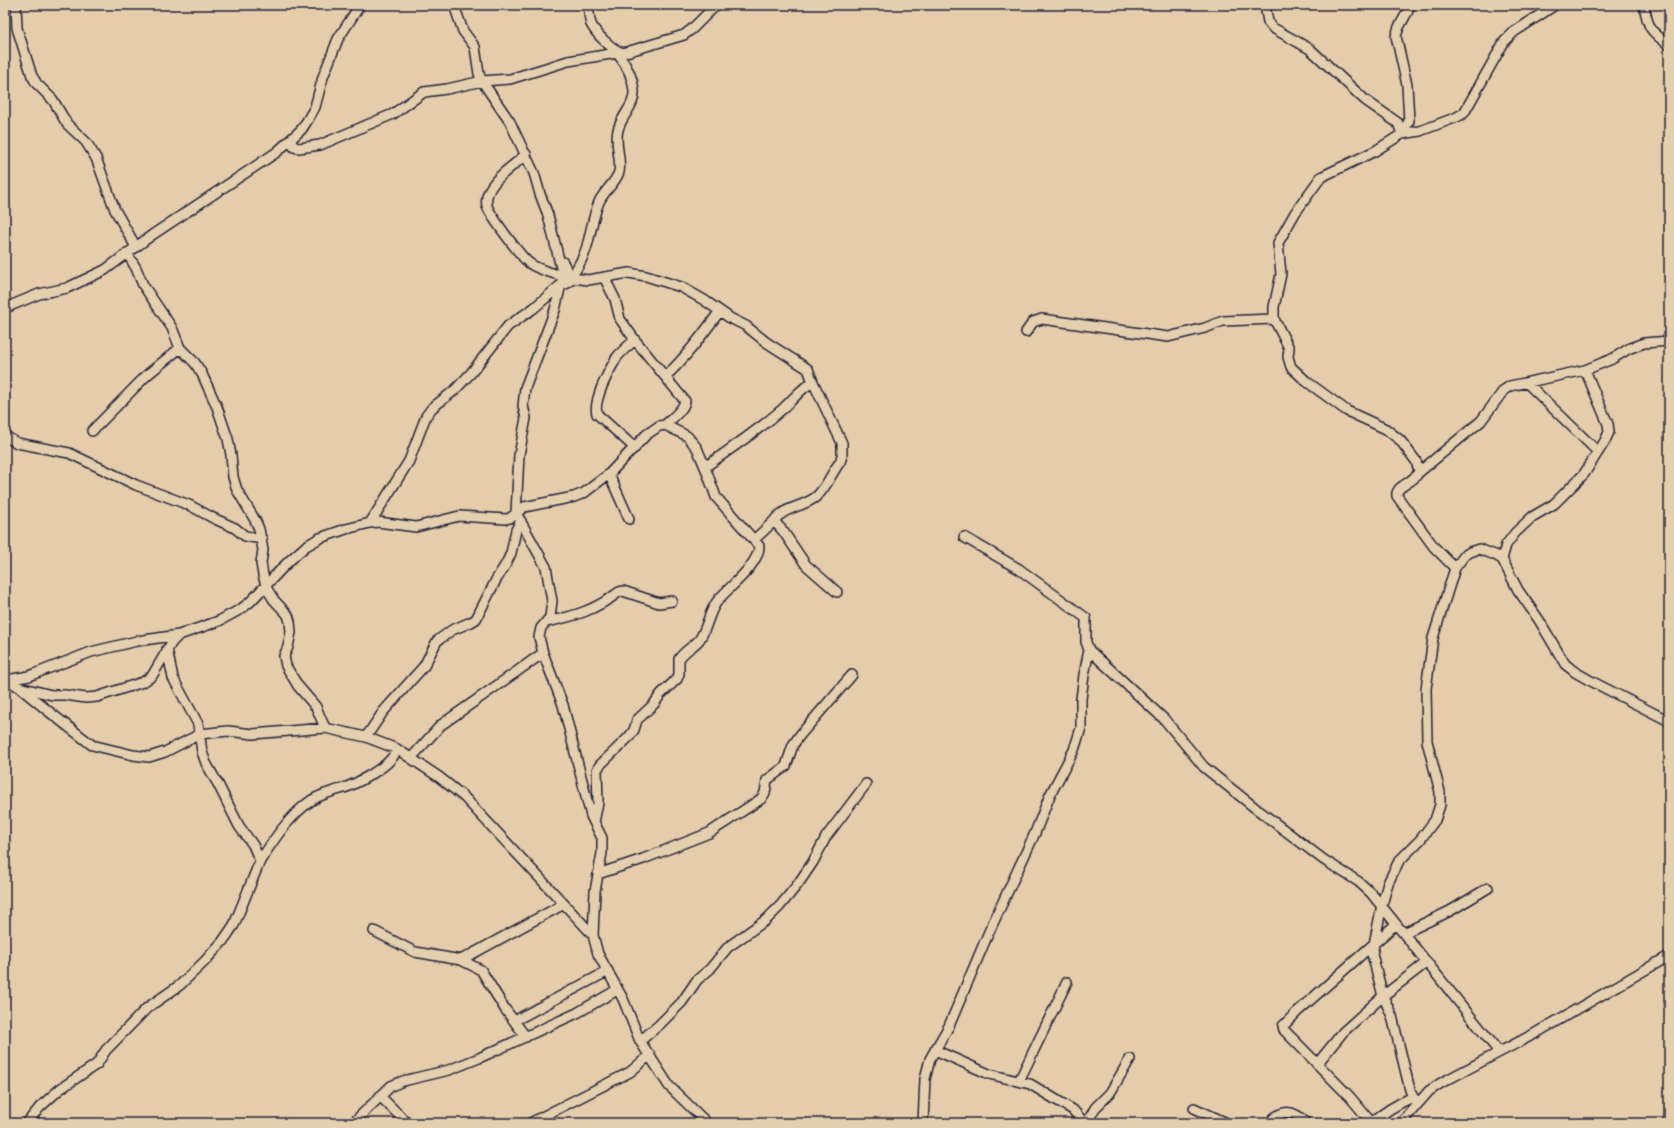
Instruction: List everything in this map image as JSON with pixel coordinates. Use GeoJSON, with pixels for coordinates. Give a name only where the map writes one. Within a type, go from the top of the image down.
{"type":"FeatureCollection","features":[{"type":"Feature","properties":{"kind":"street"},"geometry":{"type":"LineString","coordinates":[[16,5],[17,28],[32,76],[37,84],[53,100],[67,124],[86,142],[96,158],[115,210],[136,247]]}},
{"type":"Feature","properties":{"kind":"street"},"geometry":{"type":"LineString","coordinates":[[5,308],[39,294],[67,288],[105,270],[127,253],[267,159],[290,140],[302,129],[315,107],[323,77],[338,39],[360,5]]}},
{"type":"Feature","properties":{"kind":"street"},"geometry":{"type":"LineString","coordinates":[[366,736],[383,712],[424,666],[437,641],[452,630],[476,619],[511,553],[519,517],[519,455],[526,418],[523,406],[525,388],[568,278],[559,256],[534,173],[505,113],[482,81],[479,74],[475,47],[463,31],[454,5]]}},
{"type":"Feature","properties":{"kind":"street"},"geometry":{"type":"LineString","coordinates":[[370,523],[409,461],[426,416],[432,408],[455,390],[471,373],[508,326],[534,308],[568,278],[580,264],[587,246],[590,229],[599,202],[619,170],[616,145],[617,133],[619,125],[631,106],[634,92],[633,84],[626,65],[618,52],[606,43],[593,28],[588,5]]}},
{"type":"Feature","properties":{"kind":"street"},"geometry":{"type":"LineString","coordinates":[[290,140],[294,147],[299,148],[320,145],[393,114],[424,92],[447,89],[482,81],[510,79],[568,61],[618,52],[623,53],[684,35],[716,5]]}},
{"type":"Feature","properties":{"kind":"street"},"geometry":{"type":"LineString","coordinates":[[1265,5],[1268,22],[1273,28],[1310,49],[1364,100],[1398,123],[1402,134]]}},
{"type":"Feature","properties":{"kind":"street"},"geometry":{"type":"LineString","coordinates":[[1402,134],[1409,121],[1407,85],[1396,36],[1399,26],[1408,11],[1409,5]]}},
{"type":"Feature","properties":{"kind":"street"},"geometry":{"type":"LineString","coordinates":[[1418,474],[1418,466],[1416,461],[1400,440],[1386,429],[1347,412],[1306,381],[1291,367],[1288,357],[1289,348],[1274,319],[1274,307],[1281,274],[1278,243],[1295,213],[1321,177],[1375,151],[1402,134],[1420,131],[1464,113],[1504,42],[1514,32],[1555,5]]}},
{"type":"Feature","properties":{"kind":"street"},"geometry":{"type":"LineString","coordinates":[[1644,5],[1649,28],[1656,36],[1669,45]]}},
{"type":"Feature","properties":{"kind":"street"},"geometry":{"type":"LineString","coordinates":[[526,154],[502,175],[490,189],[488,206],[516,249],[527,262],[568,278],[588,280],[604,276],[629,273],[646,276],[680,287],[746,326],[766,342],[808,369],[842,444],[842,456],[840,462],[816,496],[804,504],[783,513],[754,540]]}},
{"type":"Feature","properties":{"kind":"street"},"geometry":{"type":"LineString","coordinates":[[127,253],[136,268],[143,285],[172,328],[180,348],[195,363],[202,374],[217,407],[228,439],[236,490],[255,520],[262,539],[263,550],[261,563],[266,584],[274,600],[288,615],[290,622],[291,632],[288,647],[284,656],[286,666],[316,708],[325,728]]}},
{"type":"Feature","properties":{"kind":"street"},"geometry":{"type":"LineString","coordinates":[[519,517],[524,507],[584,494],[609,474],[646,435],[659,426],[665,425],[680,411],[684,405],[684,401],[666,376],[635,340],[620,319],[615,299],[604,276]]}},
{"type":"Feature","properties":{"kind":"street"},"geometry":{"type":"LineString","coordinates":[[666,376],[683,360],[698,342],[720,311]]}},
{"type":"Feature","properties":{"kind":"street"},"geometry":{"type":"LineString","coordinates":[[1026,332],[1033,322],[1042,319],[1168,337],[1205,328],[1223,321],[1274,319]]}},
{"type":"Feature","properties":{"kind":"street"},"geometry":{"type":"LineString","coordinates":[[635,340],[618,357],[602,387],[595,408],[597,414],[635,448]]}},
{"type":"Feature","properties":{"kind":"street"},"geometry":{"type":"LineString","coordinates":[[1455,568],[1434,547],[1397,496],[1398,489],[1416,478],[1418,474],[1481,421],[1504,390],[1510,386],[1585,370],[1612,359],[1630,348],[1644,343],[1669,341]]}},
{"type":"Feature","properties":{"kind":"street"},"geometry":{"type":"LineString","coordinates":[[92,431],[147,375],[180,348]]}},
{"type":"Feature","properties":{"kind":"street"},"geometry":{"type":"LineString","coordinates":[[1502,559],[1506,545],[1515,533],[1528,521],[1554,504],[1584,474],[1609,432],[1608,424],[1585,370]]}},
{"type":"Feature","properties":{"kind":"street"},"geometry":{"type":"LineString","coordinates":[[706,467],[774,417],[807,384],[813,382]]}},
{"type":"Feature","properties":{"kind":"street"},"geometry":{"type":"LineString","coordinates":[[1526,383],[1598,452]]}},
{"type":"Feature","properties":{"kind":"street"},"geometry":{"type":"LineString","coordinates":[[594,822],[598,803],[597,770],[600,765],[629,737],[634,730],[637,720],[677,679],[679,674],[679,659],[699,639],[711,610],[754,563],[759,552],[759,546],[716,498],[706,467],[697,448],[688,436],[665,425]]}},
{"type":"Feature","properties":{"kind":"street"},"geometry":{"type":"LineString","coordinates":[[5,436],[16,443],[70,453],[136,485],[189,505],[235,528],[245,536],[262,539]]}},
{"type":"Feature","properties":{"kind":"street"},"geometry":{"type":"LineString","coordinates":[[609,474],[629,519]]}},
{"type":"Feature","properties":{"kind":"street"},"geometry":{"type":"LineString","coordinates":[[6,679],[29,676],[91,652],[137,641],[179,635],[232,615],[250,602],[266,584],[306,546],[320,538],[346,529],[378,522],[408,528],[459,516],[502,520],[519,517]]}},
{"type":"Feature","properties":{"kind":"street"},"geometry":{"type":"LineString","coordinates":[[519,517],[534,547],[542,556],[546,567],[552,601],[550,617],[539,632],[539,637],[543,653],[563,705],[582,776],[590,816],[602,838],[602,853],[595,891],[593,935],[598,954],[635,1025],[640,1041],[669,1086],[707,1123]]}},
{"type":"Feature","properties":{"kind":"street"},"geometry":{"type":"LineString","coordinates":[[774,521],[783,531],[806,565],[836,592]]}},
{"type":"Feature","properties":{"kind":"street"},"geometry":{"type":"LineString","coordinates":[[964,537],[1019,569],[1086,618],[1086,642],[1089,650],[1164,719],[1204,767],[1324,860],[1359,882],[1382,905],[1499,1052]]}},
{"type":"Feature","properties":{"kind":"street"},"geometry":{"type":"LineString","coordinates":[[1487,551],[1506,545]]}},
{"type":"Feature","properties":{"kind":"street"},"geometry":{"type":"LineString","coordinates":[[1401,1123],[1415,1100],[1392,1016],[1383,996],[1372,954],[1382,905],[1388,884],[1398,861],[1420,840],[1435,820],[1440,805],[1440,792],[1427,741],[1426,689],[1432,638],[1455,568],[1464,556],[1479,549],[1487,551],[1502,559],[1518,590],[1539,620],[1565,664],[1589,680],[1669,721]]}},
{"type":"Feature","properties":{"kind":"street"},"geometry":{"type":"LineString","coordinates":[[546,622],[569,617],[593,609],[619,592],[624,591],[659,602],[672,601]]}},
{"type":"Feature","properties":{"kind":"street"},"geometry":{"type":"LineString","coordinates":[[19,687],[52,695],[65,694],[86,698],[97,697],[143,682],[154,672],[167,649],[179,635]]}},
{"type":"Feature","properties":{"kind":"street"},"geometry":{"type":"LineString","coordinates":[[167,649],[169,665],[173,678],[198,724],[202,752],[206,763],[239,826],[253,845],[260,861]]}},
{"type":"Feature","properties":{"kind":"street"},"geometry":{"type":"LineString","coordinates":[[923,1123],[925,1079],[930,1059],[949,1026],[988,934],[1035,833],[1050,795],[1074,750],[1081,728],[1081,699],[1089,650]]}},
{"type":"Feature","properties":{"kind":"street"},"geometry":{"type":"LineString","coordinates":[[412,757],[441,725],[543,653]]}},
{"type":"Feature","properties":{"kind":"street"},"geometry":{"type":"LineString","coordinates":[[598,874],[643,859],[709,833],[761,799],[765,793],[767,780],[786,766],[793,745],[800,735],[852,675]]}},
{"type":"Feature","properties":{"kind":"street"},"geometry":{"type":"LineString","coordinates":[[6,679],[19,687],[80,737],[92,745],[106,750],[149,756],[166,752],[200,734],[228,731],[253,734],[325,728],[366,736],[397,749],[412,757],[464,797],[593,935]]}},
{"type":"Feature","properties":{"kind":"street"},"geometry":{"type":"LineString","coordinates":[[27,1123],[40,1107],[60,1089],[97,1064],[106,1050],[147,1008],[180,985],[223,942],[234,925],[260,861],[273,841],[301,809],[312,800],[328,792],[357,782],[388,763],[393,758],[397,749]]}},
{"type":"Feature","properties":{"kind":"street"},"geometry":{"type":"LineString","coordinates":[[640,1041],[659,1025],[682,1002],[697,980],[710,969],[728,947],[766,920],[780,906],[798,884],[813,862],[826,837],[866,784]]}},
{"type":"Feature","properties":{"kind":"street"},"geometry":{"type":"LineString","coordinates":[[1404,933],[1450,911],[1488,888]]}},
{"type":"Feature","properties":{"kind":"street"},"geometry":{"type":"LineString","coordinates":[[461,960],[564,904]]}},
{"type":"Feature","properties":{"kind":"street"},"geometry":{"type":"LineString","coordinates":[[1396,924],[1284,1023],[1284,1030],[1371,1123],[1382,1113],[1396,1104],[1415,1100],[1435,1087],[1534,1034],[1669,956]]}},
{"type":"Feature","properties":{"kind":"street"},"geometry":{"type":"LineString","coordinates":[[374,931],[415,952],[461,960],[481,970],[526,1037]]}},
{"type":"Feature","properties":{"kind":"street"},"geometry":{"type":"LineString","coordinates":[[1317,1064],[1343,1032],[1383,996],[1427,962]]}},
{"type":"Feature","properties":{"kind":"street"},"geometry":{"type":"LineString","coordinates":[[1653,966],[1669,963]]}},
{"type":"Feature","properties":{"kind":"street"},"geometry":{"type":"LineString","coordinates":[[514,1021],[608,971]]}},
{"type":"Feature","properties":{"kind":"street"},"geometry":{"type":"LineString","coordinates":[[1019,1082],[1067,982]]}},
{"type":"Feature","properties":{"kind":"street"},"geometry":{"type":"LineString","coordinates":[[353,1123],[391,1086],[403,1081],[449,1070],[578,1013],[617,990]]}},
{"type":"Feature","properties":{"kind":"street"},"geometry":{"type":"LineString","coordinates":[[935,1050],[990,1074],[1030,1084],[1073,1110],[1085,1123],[1095,1108],[1110,1093],[1130,1059]]}},
{"type":"Feature","properties":{"kind":"street"},"geometry":{"type":"LineString","coordinates":[[530,1123],[630,1072],[650,1055]]}},
{"type":"Feature","properties":{"kind":"street"},"geometry":{"type":"LineString","coordinates":[[380,1096],[407,1123]]}},
{"type":"Feature","properties":{"kind":"street"},"geometry":{"type":"LineString","coordinates":[[1194,1108],[1227,1123]]}},
{"type":"Feature","properties":{"kind":"street"},"geometry":{"type":"LineString","coordinates":[[1269,1123],[1275,1116],[1281,1113],[1291,1113],[1306,1123]]}}]}
